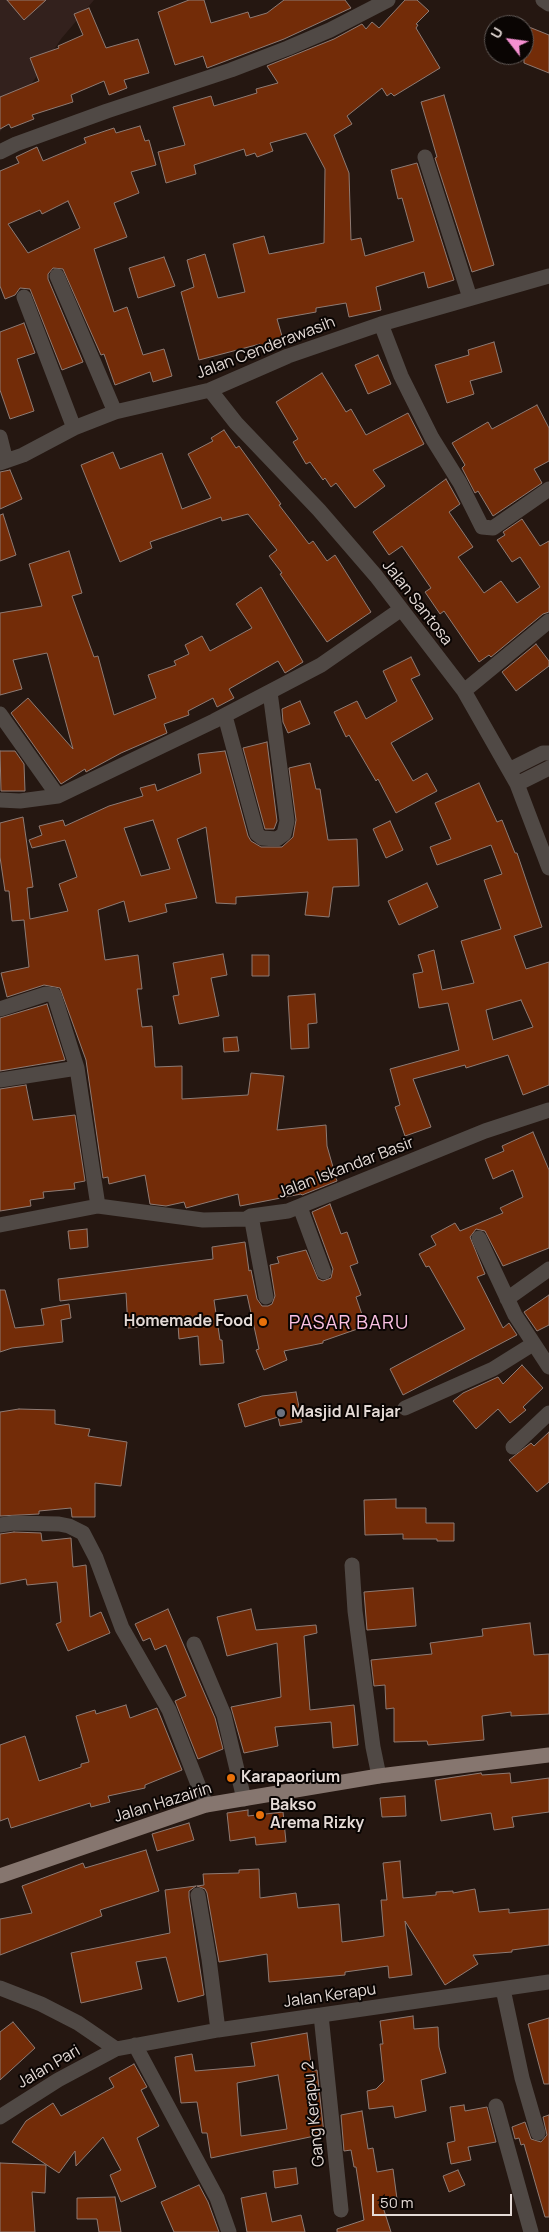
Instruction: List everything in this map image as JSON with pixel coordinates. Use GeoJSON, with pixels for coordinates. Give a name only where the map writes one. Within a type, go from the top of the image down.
{"type":"FeatureCollection","features":[{"type":"Feature","properties":{"kind":"main road","name":"Jalan Hazairin"},"geometry":{"type":"LineString","coordinates":[[0,1876],[206,1805],[379,1776],[549,1755]]}},
{"type":"Feature","properties":{"kind":"street"},"geometry":{"type":"LineString","coordinates":[[0,152],[16,144],[107,111],[231,70],[288,48],[330,30],[388,0]]}},
{"type":"Feature","properties":{"kind":"street"},"geometry":{"type":"LineString","coordinates":[[543,0],[549,4]]}},
{"type":"Feature","properties":{"kind":"street"},"geometry":{"type":"LineString","coordinates":[[425,156],[470,298]]}},
{"type":"Feature","properties":{"kind":"street"},"geometry":{"type":"LineString","coordinates":[[56,276],[115,412]]}},
{"type":"Feature","properties":{"kind":"street","name":"Jalan Cenderawasih"},"geometry":{"type":"LineString","coordinates":[[3,462],[23,455],[74,428],[115,412],[210,390],[288,356],[381,324],[549,276]]}},
{"type":"Feature","properties":{"kind":"street"},"geometry":{"type":"LineString","coordinates":[[24,297],[74,428]]}},
{"type":"Feature","properties":{"kind":"street"},"geometry":{"type":"LineString","coordinates":[[381,324],[401,376],[432,438],[460,483],[482,527],[494,528],[549,489]]}},
{"type":"Feature","properties":{"kind":"street","name":"Jalan Santosa"},"geometry":{"type":"LineString","coordinates":[[210,390],[236,423],[319,510],[376,576],[400,610],[464,691],[517,784],[549,868]]}},
{"type":"Feature","properties":{"kind":"street"},"geometry":{"type":"LineString","coordinates":[[0,437],[3,462]]}},
{"type":"Feature","properties":{"kind":"street"},"geometry":{"type":"LineString","coordinates":[[0,800],[20,801],[58,796],[225,716],[320,665],[400,610]]}},
{"type":"Feature","properties":{"kind":"street"},"geometry":{"type":"LineString","coordinates":[[464,691],[549,620]]}},
{"type":"Feature","properties":{"kind":"street"},"geometry":{"type":"LineString","coordinates":[[225,716],[257,834],[262,838],[277,839],[284,834],[287,821],[270,692]]}},
{"type":"Feature","properties":{"kind":"street"},"geometry":{"type":"LineString","coordinates":[[0,714],[58,796]]}},
{"type":"Feature","properties":{"kind":"street"},"geometry":{"type":"LineString","coordinates":[[509,770],[544,753],[549,753]]}},
{"type":"Feature","properties":{"kind":"street"},"geometry":{"type":"LineString","coordinates":[[517,784],[549,768]]}},
{"type":"Feature","properties":{"kind":"street"},"geometry":{"type":"LineString","coordinates":[[0,1009],[46,994],[54,995],[77,1068],[98,1206]]}},
{"type":"Feature","properties":{"kind":"street"},"geometry":{"type":"LineString","coordinates":[[0,1080],[77,1068]]}},
{"type":"Feature","properties":{"kind":"street","name":"Jalan Iskandar Basir"},"geometry":{"type":"LineString","coordinates":[[0,1225],[98,1206],[203,1220],[246,1218],[288,1211],[485,1131],[549,1110]]}},
{"type":"Feature","properties":{"kind":"street"},"geometry":{"type":"LineString","coordinates":[[300,1206],[324,1272]]}},
{"type":"Feature","properties":{"kind":"street"},"geometry":{"type":"LineString","coordinates":[[251,1216],[266,1297]]}},
{"type":"Feature","properties":{"kind":"street"},"geometry":{"type":"LineString","coordinates":[[479,1238],[521,1327],[549,1367]]}},
{"type":"Feature","properties":{"kind":"street"},"geometry":{"type":"LineString","coordinates":[[507,1299],[549,1269]]}},
{"type":"Feature","properties":{"kind":"street"},"geometry":{"type":"LineString","coordinates":[[405,1408],[493,1369],[533,1344]]}},
{"type":"Feature","properties":{"kind":"street"},"geometry":{"type":"LineString","coordinates":[[513,1447],[549,1413]]}},
{"type":"Feature","properties":{"kind":"street"},"geometry":{"type":"LineString","coordinates":[[0,1525],[13,1523],[59,1524],[69,1526],[83,1534],[96,1558],[122,1628],[169,1710],[206,1805]]}},
{"type":"Feature","properties":{"kind":"street"},"geometry":{"type":"LineString","coordinates":[[352,1565],[354,1611],[379,1776]]}},
{"type":"Feature","properties":{"kind":"street"},"geometry":{"type":"LineString","coordinates":[[194,1644],[224,1715],[244,1799]]}},
{"type":"Feature","properties":{"kind":"street"},"geometry":{"type":"LineString","coordinates":[[198,1894],[218,2030]]}},
{"type":"Feature","properties":{"kind":"street","name":"Jalan Kerapu"},"geometry":{"type":"LineString","coordinates":[[116,2049],[218,2030],[549,1982]]}},
{"type":"Feature","properties":{"kind":"street"},"geometry":{"type":"LineString","coordinates":[[0,1988],[41,2004],[78,2023],[116,2049]]}},
{"type":"Feature","properties":{"kind":"street"},"geometry":{"type":"LineString","coordinates":[[503,1988],[522,2078],[538,2132]]}},
{"type":"Feature","properties":{"kind":"street","name":"Gang Kerapu 2"},"geometry":{"type":"LineString","coordinates":[[321,2015],[341,2210]]}},
{"type":"Feature","properties":{"kind":"street"},"geometry":{"type":"LineString","coordinates":[[135,2045],[217,2198],[229,2232]]}},
{"type":"Feature","properties":{"kind":"street","name":"Jalan Pari"},"geometry":{"type":"LineString","coordinates":[[0,2117],[58,2080],[116,2049]]}},
{"type":"Feature","properties":{"kind":"street"},"geometry":{"type":"LineString","coordinates":[[496,2106],[531,2232]]}},
{"type":"Feature","properties":{"kind":"shaded area"},"geometry":{"type":"Polygon","coordinates":[[[0,0],[94,0],[61,39],[0,132],[0,0]]]}},
{"type":"Feature","properties":{"kind":"building"},"geometry":{"type":"Polygon","coordinates":[[[7,0],[46,0],[24,20],[7,0]]]}},
{"type":"Feature","properties":{"kind":"building"},"geometry":{"type":"Polygon","coordinates":[[[189,0],[204,0],[211,23],[248,12],[250,18],[267,13],[284,0],[345,0],[351,8],[284,39],[207,68],[203,56],[175,65],[158,12],[189,0]]]}},
{"type":"Feature","properties":{"kind":"building"},"geometry":{"type":"Polygon","coordinates":[[[405,0],[417,0],[429,11],[416,24],[418,25],[416,28],[440,68],[394,96],[391,93],[387,96],[382,88],[347,116],[352,124],[334,135],[349,173],[351,240],[361,238],[365,256],[414,241],[402,198],[398,199],[391,170],[417,163],[454,280],[428,288],[424,272],[376,287],[381,310],[349,317],[346,303],[316,308],[316,312],[277,319],[284,343],[261,349],[260,344],[199,360],[181,292],[194,287],[187,260],[205,254],[218,298],[245,292],[233,244],[264,236],[269,254],[324,243],[325,169],[306,133],[270,143],[273,151],[257,157],[255,153],[246,156],[244,149],[194,165],[196,174],[166,183],[158,152],[185,145],[173,107],[211,96],[214,106],[257,93],[256,89],[278,83],[267,66],[334,39],[362,24],[366,29],[372,22],[379,28],[405,0]]]}},
{"type":"Feature","properties":{"kind":"building"},"geometry":{"type":"Polygon","coordinates":[[[89,8],[106,48],[138,39],[149,73],[124,80],[127,88],[109,95],[104,81],[71,95],[73,102],[32,115],[34,119],[11,128],[9,124],[0,129],[0,97],[39,81],[30,58],[59,48],[58,46],[83,35],[74,14],[89,8]]]}},
{"type":"Feature","properties":{"kind":"building"},"geometry":{"type":"Polygon","coordinates":[[[534,29],[549,35],[549,73],[529,65],[534,65],[534,29]]]}},
{"type":"Feature","properties":{"kind":"building"},"geometry":{"type":"Polygon","coordinates":[[[444,95],[494,265],[472,272],[435,158],[437,157],[421,102],[444,95]]]}},
{"type":"Feature","properties":{"kind":"building"},"geometry":{"type":"Polygon","coordinates":[[[140,126],[145,141],[149,140],[156,165],[131,172],[139,193],[114,203],[127,237],[94,249],[114,312],[127,307],[143,355],[164,349],[172,376],[153,382],[150,372],[115,385],[104,354],[101,355],[63,269],[53,268],[48,274],[48,279],[83,362],[62,370],[30,289],[20,288],[15,295],[5,299],[0,286],[0,171],[19,163],[16,157],[37,147],[43,161],[86,143],[84,138],[114,128],[116,133],[140,126]],[[68,201],[42,214],[40,210],[8,224],[28,253],[80,228],[68,201]]]}},
{"type":"Feature","properties":{"kind":"building"},"geometry":{"type":"Polygon","coordinates":[[[164,257],[175,286],[138,298],[129,268],[164,257]]]}},
{"type":"Feature","properties":{"kind":"building"},"geometry":{"type":"Polygon","coordinates":[[[24,323],[35,353],[17,359],[34,411],[10,419],[0,390],[0,332],[24,323]]]}},
{"type":"Feature","properties":{"kind":"building"},"geometry":{"type":"Polygon","coordinates":[[[494,342],[502,372],[470,381],[474,394],[447,403],[435,365],[469,355],[468,350],[494,342]]]}},
{"type":"Feature","properties":{"kind":"building"},"geometry":{"type":"Polygon","coordinates":[[[378,355],[391,384],[368,394],[355,365],[378,355]]]}},
{"type":"Feature","properties":{"kind":"building"},"geometry":{"type":"Polygon","coordinates":[[[322,373],[346,412],[351,409],[366,435],[408,413],[424,444],[373,470],[385,486],[355,508],[336,483],[331,487],[325,478],[323,480],[310,462],[306,464],[293,442],[298,439],[276,402],[322,373]]]}},
{"type":"Feature","properties":{"kind":"building"},"geometry":{"type":"Polygon","coordinates":[[[537,405],[549,428],[549,461],[534,469],[542,483],[493,516],[478,491],[475,493],[462,468],[465,465],[452,443],[488,422],[492,429],[537,405]]]}},
{"type":"Feature","properties":{"kind":"building"},"geometry":{"type":"Polygon","coordinates":[[[224,430],[236,448],[239,446],[281,504],[279,505],[309,544],[313,541],[327,561],[335,555],[371,612],[327,642],[269,556],[277,550],[248,514],[222,521],[221,517],[150,542],[152,548],[120,562],[81,465],[113,452],[120,469],[162,453],[182,509],[211,498],[188,454],[213,441],[211,438],[224,430]]]}},
{"type":"Feature","properties":{"kind":"building"},"geometry":{"type":"Polygon","coordinates":[[[10,470],[22,499],[0,509],[0,472],[10,470]]]}},
{"type":"Feature","properties":{"kind":"building"},"geometry":{"type":"Polygon","coordinates":[[[446,479],[460,504],[449,512],[473,547],[458,557],[484,593],[501,581],[517,603],[540,587],[520,557],[512,562],[497,540],[505,535],[503,532],[522,519],[540,546],[549,541],[549,612],[543,614],[491,657],[489,655],[479,662],[444,611],[440,614],[425,592],[431,588],[402,546],[389,555],[373,532],[446,479]]]}},
{"type":"Feature","properties":{"kind":"building"},"geometry":{"type":"Polygon","coordinates":[[[3,514],[16,555],[0,561],[0,515],[3,514]]]}},
{"type":"Feature","properties":{"kind":"building"},"geometry":{"type":"Polygon","coordinates":[[[69,551],[82,593],[72,596],[94,657],[98,656],[114,715],[156,698],[148,675],[176,665],[174,661],[189,654],[185,645],[202,636],[210,651],[252,628],[236,604],[261,587],[303,662],[285,673],[278,661],[229,689],[234,698],[217,707],[213,698],[188,711],[189,715],[164,724],[167,733],[121,753],[86,772],[85,769],[61,784],[11,713],[28,698],[73,749],[47,653],[13,660],[22,689],[0,695],[0,613],[42,606],[29,564],[69,551]]]}},
{"type":"Feature","properties":{"kind":"building"},"geometry":{"type":"Polygon","coordinates":[[[536,644],[549,661],[549,666],[516,691],[502,672],[536,644]]]}},
{"type":"Feature","properties":{"kind":"building"},"geometry":{"type":"Polygon","coordinates":[[[411,657],[420,675],[411,679],[433,719],[391,743],[413,781],[427,773],[437,791],[396,813],[378,779],[376,781],[349,735],[346,737],[334,712],[357,701],[366,719],[397,701],[383,671],[411,657]]]}},
{"type":"Feature","properties":{"kind":"building"},"geometry":{"type":"Polygon","coordinates":[[[300,701],[310,724],[288,733],[283,722],[282,709],[300,701]]]}},
{"type":"Feature","properties":{"kind":"building"},"geometry":{"type":"Polygon","coordinates":[[[267,742],[277,821],[274,829],[265,829],[243,748],[267,742]]]}},
{"type":"Feature","properties":{"kind":"building"},"geometry":{"type":"Polygon","coordinates":[[[0,751],[15,751],[24,764],[25,791],[1,791],[0,751]]]}},
{"type":"Feature","properties":{"kind":"building"},"geometry":{"type":"Polygon","coordinates":[[[225,751],[248,836],[251,841],[261,847],[282,847],[293,837],[296,820],[289,768],[310,763],[316,789],[320,789],[328,840],[357,839],[359,886],[333,887],[329,917],[305,915],[308,892],[236,897],[236,904],[216,903],[206,827],[177,839],[197,898],[165,904],[167,912],[129,922],[124,901],[98,910],[105,960],[138,955],[142,989],[137,989],[142,1027],[152,1026],[155,1067],[182,1066],[182,1099],[248,1095],[251,1073],[284,1076],[277,1130],[326,1125],[327,1146],[337,1181],[302,1195],[240,1206],[238,1194],[186,1208],[184,1202],[166,1206],[150,1204],[145,1175],[109,1184],[108,1177],[103,1178],[86,1060],[60,988],[44,985],[7,997],[1,973],[29,967],[24,920],[12,921],[9,891],[5,891],[0,857],[0,823],[23,817],[33,887],[27,888],[30,919],[68,911],[59,884],[77,877],[65,840],[32,848],[29,840],[42,835],[39,826],[63,820],[65,826],[109,806],[143,796],[140,788],[155,784],[157,791],[201,773],[198,754],[225,751]],[[153,820],[124,828],[141,876],[170,869],[153,820]]]}},
{"type":"Feature","properties":{"kind":"building"},"geometry":{"type":"Polygon","coordinates":[[[479,783],[497,822],[502,820],[515,853],[517,853],[542,927],[514,936],[526,969],[549,962],[549,1085],[523,1095],[508,1055],[466,1068],[465,1065],[413,1079],[431,1127],[405,1136],[395,1107],[400,1105],[390,1069],[459,1050],[448,1003],[419,1008],[413,974],[423,972],[418,955],[434,950],[442,990],[474,983],[461,941],[501,929],[484,880],[502,874],[491,845],[437,865],[430,847],[451,839],[435,803],[479,783]],[[521,1000],[486,1010],[493,1040],[533,1027],[521,1000]]]}},
{"type":"Feature","properties":{"kind":"building"},"geometry":{"type":"Polygon","coordinates":[[[390,821],[403,850],[386,858],[373,829],[390,821]]]}},
{"type":"Feature","properties":{"kind":"building"},"geometry":{"type":"Polygon","coordinates":[[[427,883],[438,907],[399,925],[388,901],[427,883]]]}},
{"type":"Feature","properties":{"kind":"building"},"geometry":{"type":"Polygon","coordinates":[[[223,954],[227,975],[211,978],[219,1016],[179,1024],[173,996],[179,995],[173,963],[223,954]]]}},
{"type":"Feature","properties":{"kind":"building"},"geometry":{"type":"Polygon","coordinates":[[[252,955],[269,955],[269,976],[252,976],[252,955]]]}},
{"type":"Feature","properties":{"kind":"building"},"geometry":{"type":"Polygon","coordinates":[[[315,994],[317,1023],[308,1024],[309,1048],[291,1049],[288,996],[315,994]]]}},
{"type":"Feature","properties":{"kind":"building"},"geometry":{"type":"Polygon","coordinates":[[[47,1004],[65,1060],[0,1071],[0,1018],[47,1004]]]}},
{"type":"Feature","properties":{"kind":"building"},"geometry":{"type":"Polygon","coordinates":[[[237,1037],[239,1051],[224,1052],[223,1038],[237,1037]]]}},
{"type":"Feature","properties":{"kind":"building"},"geometry":{"type":"Polygon","coordinates":[[[26,1085],[33,1120],[75,1115],[85,1181],[74,1183],[75,1189],[43,1192],[44,1198],[30,1200],[31,1206],[0,1211],[0,1089],[26,1085]]]}},
{"type":"Feature","properties":{"kind":"building"},"geometry":{"type":"Polygon","coordinates":[[[533,1132],[549,1170],[549,1248],[503,1266],[485,1231],[476,1229],[470,1237],[485,1274],[477,1277],[503,1328],[509,1323],[517,1335],[403,1395],[390,1369],[465,1329],[429,1266],[426,1267],[419,1254],[436,1245],[431,1236],[455,1223],[460,1231],[503,1213],[500,1208],[523,1197],[513,1170],[493,1179],[485,1159],[504,1151],[502,1146],[533,1132]]]}},
{"type":"Feature","properties":{"kind":"building"},"geometry":{"type":"Polygon","coordinates":[[[330,1204],[341,1234],[347,1232],[358,1263],[350,1266],[361,1295],[356,1297],[366,1326],[323,1341],[323,1343],[284,1351],[287,1360],[264,1370],[256,1350],[259,1349],[247,1295],[214,1300],[220,1340],[222,1340],[224,1363],[200,1365],[198,1336],[179,1339],[178,1325],[128,1328],[126,1293],[60,1301],[58,1279],[213,1259],[212,1247],[245,1242],[249,1271],[251,1270],[257,1299],[262,1306],[268,1306],[272,1304],[275,1296],[270,1265],[279,1263],[277,1257],[306,1250],[318,1279],[323,1281],[331,1278],[333,1269],[312,1212],[330,1204]]]}},
{"type":"Feature","properties":{"kind":"building"},"geometry":{"type":"Polygon","coordinates":[[[87,1229],[88,1247],[70,1249],[68,1231],[87,1229]]]}},
{"type":"Feature","properties":{"kind":"building"},"geometry":{"type":"Polygon","coordinates":[[[0,1290],[5,1290],[15,1328],[44,1325],[41,1309],[69,1304],[71,1318],[61,1320],[63,1342],[12,1348],[0,1352],[0,1290]]]}},
{"type":"Feature","properties":{"kind":"building"},"geometry":{"type":"Polygon","coordinates":[[[549,1295],[549,1325],[537,1331],[524,1312],[549,1295]]]}},
{"type":"Feature","properties":{"kind":"building"},"geometry":{"type":"Polygon","coordinates":[[[522,1365],[543,1388],[523,1407],[526,1410],[510,1423],[498,1409],[476,1429],[453,1401],[463,1393],[498,1377],[503,1384],[522,1365]]]}},
{"type":"Feature","properties":{"kind":"building"},"geometry":{"type":"Polygon","coordinates":[[[296,1392],[302,1422],[280,1426],[278,1417],[245,1427],[238,1404],[262,1396],[296,1392]]]}},
{"type":"Feature","properties":{"kind":"building"},"geometry":{"type":"Polygon","coordinates":[[[19,1409],[55,1410],[55,1424],[90,1429],[88,1436],[127,1442],[121,1486],[95,1483],[95,1517],[72,1517],[71,1508],[39,1511],[39,1514],[0,1516],[0,1412],[19,1409]]]}},
{"type":"Feature","properties":{"kind":"building"},"geometry":{"type":"Polygon","coordinates":[[[549,1432],[549,1482],[537,1492],[509,1460],[531,1443],[534,1446],[549,1432]]]}},
{"type":"Feature","properties":{"kind":"building"},"geometry":{"type":"Polygon","coordinates":[[[396,1499],[396,1508],[426,1508],[426,1523],[454,1523],[454,1541],[403,1539],[403,1534],[365,1535],[364,1500],[396,1499]]]}},
{"type":"Feature","properties":{"kind":"building"},"geometry":{"type":"Polygon","coordinates":[[[14,1532],[41,1533],[42,1541],[71,1538],[73,1567],[86,1565],[90,1617],[101,1612],[110,1633],[68,1651],[56,1624],[61,1622],[57,1582],[27,1585],[26,1579],[0,1584],[0,1534],[14,1532]]]}},
{"type":"Feature","properties":{"kind":"building"},"geometry":{"type":"Polygon","coordinates":[[[413,1588],[416,1626],[367,1630],[364,1592],[413,1588]]]}},
{"type":"Feature","properties":{"kind":"building"},"geometry":{"type":"Polygon","coordinates":[[[168,1609],[215,1718],[223,1749],[198,1759],[175,1701],[186,1696],[166,1645],[155,1650],[150,1638],[143,1641],[135,1624],[168,1609]]]}},
{"type":"Feature","properties":{"kind":"building"},"geometry":{"type":"Polygon","coordinates":[[[251,1609],[256,1630],[316,1625],[317,1633],[304,1636],[310,1710],[354,1705],[358,1745],[333,1748],[331,1722],[275,1727],[278,1746],[244,1753],[231,1707],[281,1697],[277,1643],[227,1656],[217,1617],[251,1609]]]}},
{"type":"Feature","properties":{"kind":"building"},"geometry":{"type":"Polygon","coordinates":[[[530,1623],[534,1655],[549,1654],[549,1714],[511,1716],[511,1712],[482,1716],[484,1740],[428,1745],[427,1741],[394,1742],[394,1708],[386,1709],[385,1685],[374,1686],[371,1660],[432,1654],[430,1643],[483,1636],[482,1629],[530,1623]]]}},
{"type":"Feature","properties":{"kind":"building"},"geometry":{"type":"Polygon","coordinates":[[[126,1705],[130,1718],[157,1708],[182,1770],[145,1785],[145,1788],[108,1796],[110,1802],[91,1807],[90,1803],[11,1828],[8,1818],[0,1821],[0,1745],[25,1736],[39,1781],[81,1767],[81,1764],[89,1762],[76,1716],[95,1710],[96,1714],[126,1705]]]}},
{"type":"Feature","properties":{"kind":"building"},"geometry":{"type":"Polygon","coordinates":[[[481,1773],[482,1775],[510,1773],[511,1783],[549,1778],[549,1812],[512,1817],[514,1827],[494,1830],[491,1813],[441,1821],[435,1780],[481,1773]]]}},
{"type":"Feature","properties":{"kind":"building"},"geometry":{"type":"Polygon","coordinates":[[[405,1796],[406,1816],[382,1817],[380,1798],[405,1796]]]}},
{"type":"Feature","properties":{"kind":"building"},"geometry":{"type":"Polygon","coordinates":[[[248,1810],[248,1816],[283,1812],[286,1842],[256,1845],[255,1837],[230,1841],[227,1813],[248,1810]]]}},
{"type":"Feature","properties":{"kind":"building"},"geometry":{"type":"Polygon","coordinates":[[[189,1823],[194,1840],[157,1851],[152,1834],[189,1823]]]}},
{"type":"Feature","properties":{"kind":"building"},"geometry":{"type":"Polygon","coordinates":[[[146,1850],[159,1891],[100,1910],[102,1916],[0,1955],[0,1919],[32,1913],[22,1886],[83,1863],[85,1868],[146,1850]]]}},
{"type":"Feature","properties":{"kind":"building"},"geometry":{"type":"Polygon","coordinates":[[[400,1861],[403,1898],[436,1895],[436,1892],[453,1891],[453,1893],[475,1889],[479,1912],[509,1909],[509,1913],[549,1909],[549,1945],[512,1950],[512,1952],[473,1955],[478,1964],[445,1985],[405,1921],[412,1975],[389,1978],[388,1966],[345,1972],[345,1975],[269,1982],[267,1954],[219,1962],[207,1893],[205,1889],[197,1886],[204,1885],[203,1874],[239,1873],[239,1870],[259,1869],[260,1898],[296,1893],[298,1908],[339,1904],[342,1942],[384,1936],[381,1900],[387,1900],[383,1863],[400,1861]]]}},
{"type":"Feature","properties":{"kind":"building"},"geometry":{"type":"Polygon","coordinates":[[[196,1886],[189,1891],[189,1897],[204,1995],[178,2002],[166,1957],[136,1962],[142,1989],[81,2003],[71,1953],[170,1933],[165,1890],[196,1886]]]}},
{"type":"Feature","properties":{"kind":"building"},"geometry":{"type":"Polygon","coordinates":[[[413,2016],[414,2029],[438,2027],[439,2047],[446,2073],[421,2080],[426,2111],[395,2118],[393,2106],[369,2109],[367,2091],[376,2089],[384,2081],[380,2044],[383,2044],[380,2021],[413,2016]]]}},
{"type":"Feature","properties":{"kind":"building"},"geometry":{"type":"Polygon","coordinates":[[[549,2018],[549,2084],[544,2084],[528,2024],[549,2018]]]}},
{"type":"Feature","properties":{"kind":"building"},"geometry":{"type":"Polygon","coordinates":[[[13,2022],[35,2048],[0,2080],[0,2032],[13,2022]]]}},
{"type":"Feature","properties":{"kind":"building"},"geometry":{"type":"Polygon","coordinates":[[[307,2033],[312,2071],[317,2070],[324,2134],[211,2158],[207,2133],[202,2133],[197,2102],[181,2103],[175,2057],[192,2054],[195,2071],[255,2066],[251,2043],[307,2033]],[[278,2075],[237,2083],[241,2136],[287,2129],[278,2075]]]}},
{"type":"Feature","properties":{"kind":"building"},"geometry":{"type":"Polygon","coordinates":[[[134,2064],[147,2087],[141,2090],[159,2126],[137,2138],[156,2187],[121,2202],[110,2175],[121,2170],[103,2137],[76,2166],[75,2151],[59,2173],[12,2142],[26,2121],[53,2103],[61,2116],[114,2087],[109,2078],[134,2064]]]}},
{"type":"Feature","properties":{"kind":"building"},"geometry":{"type":"Polygon","coordinates":[[[464,2105],[465,2111],[487,2107],[496,2142],[468,2147],[471,2160],[451,2164],[447,2143],[455,2141],[450,2107],[464,2105]]]}},
{"type":"Feature","properties":{"kind":"building"},"geometry":{"type":"Polygon","coordinates":[[[362,2111],[368,2149],[373,2148],[377,2172],[393,2169],[397,2199],[381,2201],[391,2232],[337,2232],[337,2229],[364,2220],[356,2167],[354,2167],[351,2150],[344,2151],[341,2115],[362,2111]]]}},
{"type":"Feature","properties":{"kind":"building"},"geometry":{"type":"Polygon","coordinates":[[[549,2115],[549,2217],[545,2217],[524,2144],[521,2145],[519,2138],[515,2139],[512,2127],[525,2122],[531,2139],[541,2142],[547,2135],[543,2117],[549,2115]]]}},
{"type":"Feature","properties":{"kind":"building"},"geometry":{"type":"Polygon","coordinates":[[[0,2163],[46,2165],[45,2193],[32,2192],[35,2232],[0,2232],[0,2163]]]}},
{"type":"Feature","properties":{"kind":"building"},"geometry":{"type":"Polygon","coordinates":[[[296,2168],[298,2184],[275,2188],[273,2171],[296,2168]]]}},
{"type":"Feature","properties":{"kind":"building"},"geometry":{"type":"Polygon","coordinates":[[[458,2170],[465,2185],[449,2192],[443,2176],[458,2170]]]}},
{"type":"Feature","properties":{"kind":"building"},"geometry":{"type":"Polygon","coordinates":[[[199,2185],[208,2202],[219,2232],[174,2232],[161,2202],[199,2185]]]}},
{"type":"Feature","properties":{"kind":"building"},"geometry":{"type":"Polygon","coordinates":[[[266,2193],[272,2222],[301,2215],[305,2232],[247,2232],[241,2198],[266,2193]]]}},
{"type":"Feature","properties":{"kind":"building"},"geometry":{"type":"Polygon","coordinates":[[[115,2197],[121,2232],[99,2232],[97,2219],[77,2219],[77,2198],[115,2197]]]}},
{"type":"Feature","properties":{"kind":"place","name":"Homemade Food"},"geometry":{"type":"Point","coordinates":[263,1322]}},
{"type":"Feature","properties":{"kind":"place","name":"Masjid Al Fajar"},"geometry":{"type":"Point","coordinates":[281,1413]}},
{"type":"Feature","properties":{"kind":"place","name":"Karapaorium"},"geometry":{"type":"Point","coordinates":[231,1778]}},
{"type":"Feature","properties":{"kind":"place","name":"Bakso Arema Rizky"},"geometry":{"type":"Point","coordinates":[260,1815]}},
{"type":"Feature","properties":{"kind":"district","name":"PASAR BARU"},"geometry":{"type":"Point","coordinates":[349,1324]}}]}
